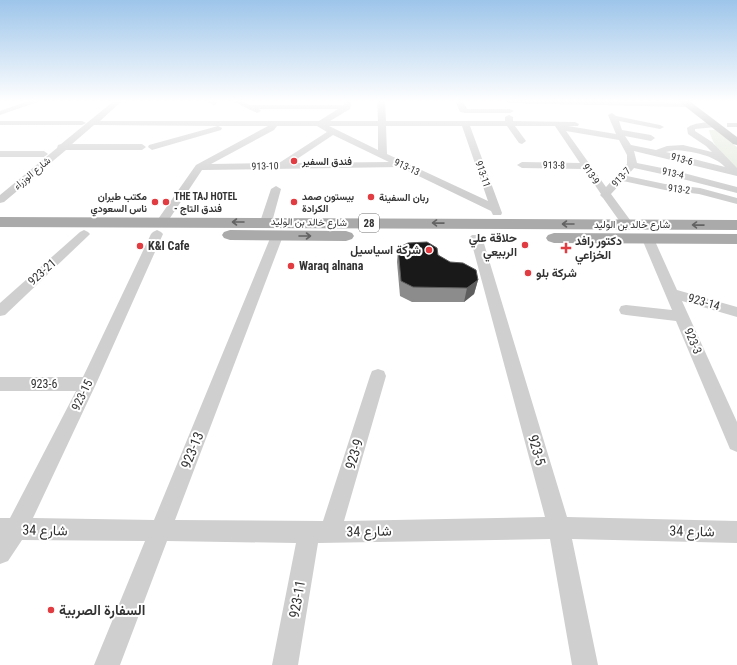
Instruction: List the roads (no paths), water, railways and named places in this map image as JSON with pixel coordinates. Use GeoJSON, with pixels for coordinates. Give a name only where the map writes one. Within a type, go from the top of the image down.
{"type":"FeatureCollection","features":[{"type":"Feature","properties":{"kind":"main road"},"geometry":{"type":"LineString","coordinates":[[722,131],[737,142]]}},
{"type":"Feature","properties":{"kind":"main road","name":"شارع خالد بن الوليد"},"geometry":{"type":"LineString","coordinates":[[0,222],[35,222],[159,228],[272,229],[476,237],[737,239]]}},
{"type":"Feature","properties":{"kind":"main road"},"geometry":{"type":"LineString","coordinates":[[23,234],[35,222]]}},
{"type":"Feature","properties":{"kind":"main road","name":"شارع خالد بن الوليد"},"geometry":{"type":"LineString","coordinates":[[272,229],[500,224],[737,225]]}},
{"type":"Feature","properties":{"kind":"main road","name":"شارع خالد بن الوليد"},"geometry":{"type":"LineString","coordinates":[[0,234],[84,234],[159,228]]}},
{"type":"Feature","properties":{"kind":"street","name":"شارع الوزراء"},"geometry":{"type":"LineString","coordinates":[[0,189],[72,131]]}},
{"type":"Feature","properties":{"kind":"street","name":"شارع الوزراء"},"geometry":{"type":"LineString","coordinates":[[0,200],[83,131]]}},
{"type":"Feature","properties":{"kind":"street"},"geometry":{"type":"LineString","coordinates":[[52,146],[147,147],[207,131]]}},
{"type":"Feature","properties":{"kind":"street"},"geometry":{"type":"LineString","coordinates":[[199,167],[265,131]]}},
{"type":"Feature","properties":{"kind":"street"},"geometry":{"type":"LineString","coordinates":[[382,131],[383,155]]}},
{"type":"Feature","properties":{"kind":"street","name":"913-11"},"geometry":{"type":"LineString","coordinates":[[467,131],[500,224]]}},
{"type":"Feature","properties":{"kind":"street"},"geometry":{"type":"LineString","coordinates":[[514,131],[522,141]]}},
{"type":"Feature","properties":{"kind":"street","name":"913-9"},"geometry":{"type":"LineString","coordinates":[[562,131],[605,195],[627,224]]}},
{"type":"Feature","properties":{"kind":"street"},"geometry":{"type":"LineString","coordinates":[[596,131],[651,138]]}},
{"type":"Feature","properties":{"kind":"street","name":"913-7"},"geometry":{"type":"LineString","coordinates":[[605,195],[632,166],[633,161],[629,147],[619,131]]}},
{"type":"Feature","properties":{"kind":"street"},"geometry":{"type":"LineString","coordinates":[[691,131],[709,144],[736,173]]}},
{"type":"Feature","properties":{"kind":"street"},"geometry":{"type":"LineString","coordinates":[[281,166],[333,132]]}},
{"type":"Feature","properties":{"kind":"street","name":"913-13"},"geometry":{"type":"LineString","coordinates":[[333,132],[404,164],[495,209]]}},
{"type":"Feature","properties":{"kind":"street"},"geometry":{"type":"LineString","coordinates":[[72,140],[135,140]]}},
{"type":"Feature","properties":{"kind":"street","name":"913-6"},"geometry":{"type":"LineString","coordinates":[[629,147],[658,152],[736,173]]}},
{"type":"Feature","properties":{"kind":"street"},"geometry":{"type":"LineString","coordinates":[[658,152],[665,148],[679,147],[723,159]]}},
{"type":"Feature","properties":{"kind":"street"},"geometry":{"type":"LineString","coordinates":[[0,154],[44,154]]}},
{"type":"Feature","properties":{"kind":"street","name":"913-10"},"geometry":{"type":"LineString","coordinates":[[199,167],[404,164]]}},
{"type":"Feature","properties":{"kind":"street","name":"913-8"},"geometry":{"type":"LineString","coordinates":[[522,165],[586,166]]}},
{"type":"Feature","properties":{"kind":"street","name":"913-4"},"geometry":{"type":"LineString","coordinates":[[632,166],[672,172],[737,190]]}},
{"type":"Feature","properties":{"kind":"street","name":"923-15"},"geometry":{"type":"LineString","coordinates":[[0,552],[8,529],[88,384],[159,228],[199,167]]}},
{"type":"Feature","properties":{"kind":"street","name":"913-2"},"geometry":{"type":"LineString","coordinates":[[620,178],[665,187],[700,191],[737,201]]}},
{"type":"Feature","properties":{"kind":"street","name":"923-13"},"geometry":{"type":"LineString","coordinates":[[107,665],[159,531],[253,301],[272,229],[276,189]]}},
{"type":"Feature","properties":{"kind":"street","name":"923-21"},"geometry":{"type":"LineString","coordinates":[[0,311],[84,234]]}},
{"type":"Feature","properties":{"kind":"street","name":"923-5"},"geometry":{"type":"LineString","coordinates":[[476,237],[559,528],[585,665]]}},
{"type":"Feature","properties":{"kind":"street","name":"923-3"},"geometry":{"type":"LineString","coordinates":[[648,239],[737,443]]}},
{"type":"Feature","properties":{"kind":"street","name":"923-14"},"geometry":{"type":"LineString","coordinates":[[672,293],[737,312]]}},
{"type":"Feature","properties":{"kind":"street"},"geometry":{"type":"LineString","coordinates":[[626,310],[682,316]]}},
{"type":"Feature","properties":{"kind":"street","name":"923-9"},"geometry":{"type":"LineString","coordinates":[[320,532],[378,376]]}},
{"type":"Feature","properties":{"kind":"street","name":"923-6"},"geometry":{"type":"LineString","coordinates":[[0,384],[88,384]]}},
{"type":"Feature","properties":{"kind":"street","name":"شارع 34"},"geometry":{"type":"LineString","coordinates":[[8,529],[320,532],[559,528],[737,532]]}},
{"type":"Feature","properties":{"kind":"street","name":"923-11"},"geometry":{"type":"LineString","coordinates":[[285,665],[320,532]]}},
{"type":"Feature","properties":{"kind":"place","name":"فندق السفير"},"geometry":{"type":"Point","coordinates":[294,161]}},
{"type":"Feature","properties":{"kind":"place","name":"ربان السفينة"},"geometry":{"type":"Point","coordinates":[371,197]}},
{"type":"Feature","properties":{"kind":"place","name":"مكتب طيران ناس السعودي"},"geometry":{"type":"Point","coordinates":[155,202]}},
{"type":"Feature","properties":{"kind":"place","name":"THE TAJ HOTEL - فندق التاج"},"geometry":{"type":"Point","coordinates":[166,202]}},
{"type":"Feature","properties":{"kind":"place","name":"بيستون صمد الكرادة"},"geometry":{"type":"Point","coordinates":[294,202]}},
{"type":"Feature","properties":{"kind":"place","name":"حلاقة علي الربيعي"},"geometry":{"type":"Point","coordinates":[525,245]}},
{"type":"Feature","properties":{"kind":"place","name":"K&I Cafe"},"geometry":{"type":"Point","coordinates":[140,246]}},
{"type":"Feature","properties":{"kind":"place","name":"دكتور رافد الخزاعي"},"geometry":{"type":"Point","coordinates":[566,248]}},
{"type":"Feature","properties":{"kind":"place","name":"شركة اسياسيل"},"geometry":{"type":"Point","coordinates":[429,250]}},
{"type":"Feature","properties":{"kind":"place","name":"Waraq alnana"},"geometry":{"type":"Point","coordinates":[291,266]}},
{"type":"Feature","properties":{"kind":"place","name":"شركة بلو"},"geometry":{"type":"Point","coordinates":[528,273]}},
{"type":"Feature","properties":{"kind":"place","name":"السفارة الصربية"},"geometry":{"type":"Point","coordinates":[51,610]}}]}
